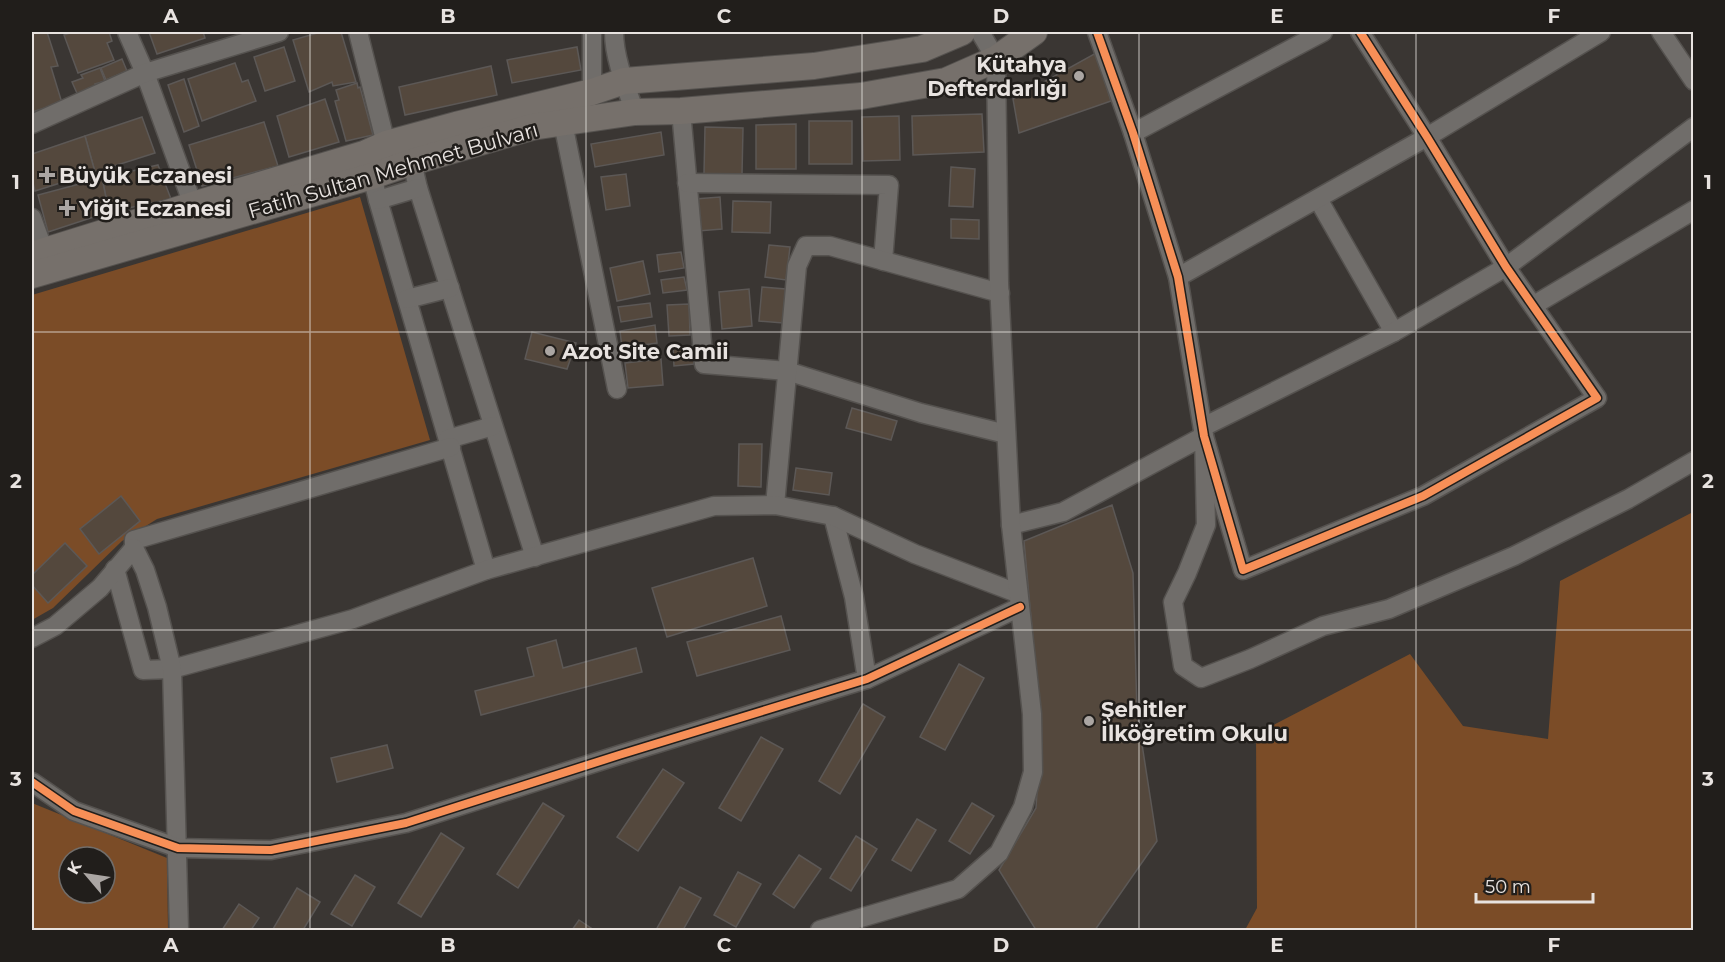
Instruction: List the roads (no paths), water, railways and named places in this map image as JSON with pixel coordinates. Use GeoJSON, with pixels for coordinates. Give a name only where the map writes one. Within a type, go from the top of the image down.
{"type":"FeatureCollection","features":[{"type":"Feature","properties":{"kind":"main road","name":"Fatih Sultan Mehmet Bulvarı"},"geometry":{"type":"LineString","coordinates":[[32,275],[386,163],[456,124],[592,92],[624,81],[814,66],[922,50],[962,32]]}},
{"type":"Feature","properties":{"kind":"main road","name":"Fatih Sultan Mehmet Bulvarı"},"geometry":{"type":"LineString","coordinates":[[38,253],[193,205],[386,163],[532,127],[635,112],[681,111],[861,96],[946,81],[996,59],[1034,32]]}},
{"type":"Feature","properties":{"kind":"street"},"geometry":{"type":"LineString","coordinates":[[127,32],[145,73],[193,205]]}},
{"type":"Feature","properties":{"kind":"street"},"geometry":{"type":"LineString","coordinates":[[32,124],[145,73],[279,32]]}},
{"type":"Feature","properties":{"kind":"street"},"geometry":{"type":"LineString","coordinates":[[358,32],[386,163],[407,299],[486,570]]}},
{"type":"Feature","properties":{"kind":"street"},"geometry":{"type":"LineString","coordinates":[[592,32],[592,92]]}},
{"type":"Feature","properties":{"kind":"street"},"geometry":{"type":"LineString","coordinates":[[614,32],[624,81],[635,112]]}},
{"type":"Feature","properties":{"kind":"street"},"geometry":{"type":"LineString","coordinates":[[820,930],[958,889],[999,853],[1023,807],[1033,772],[1032,714],[1011,525],[1006,434],[1000,293],[996,59],[980,32]]}},
{"type":"Feature","properties":{"kind":"street"},"geometry":{"type":"LineString","coordinates":[[1097,32],[1133,133],[1178,277],[1203,432],[1243,570],[1422,495],[1598,398],[1506,267],[1360,32]]}},
{"type":"Feature","properties":{"kind":"street"},"geometry":{"type":"LineString","coordinates":[[1133,133],[1323,32]]}},
{"type":"Feature","properties":{"kind":"street"},"geometry":{"type":"LineString","coordinates":[[1178,277],[1427,137],[1600,32]]}},
{"type":"Feature","properties":{"kind":"street"},"geometry":{"type":"LineString","coordinates":[[1661,32],[1694,81]]}},
{"type":"Feature","properties":{"kind":"street"},"geometry":{"type":"LineString","coordinates":[[681,111],[704,364],[787,370],[921,413],[1006,434]]}},
{"type":"Feature","properties":{"kind":"street"},"geometry":{"type":"LineString","coordinates":[[563,123],[617,389]]}},
{"type":"Feature","properties":{"kind":"street"},"geometry":{"type":"LineString","coordinates":[[1011,525],[1063,512],[1203,432],[1394,332],[1506,267],[1694,127]]}},
{"type":"Feature","properties":{"kind":"street"},"geometry":{"type":"LineString","coordinates":[[386,163],[418,189],[535,556]]}},
{"type":"Feature","properties":{"kind":"street"},"geometry":{"type":"LineString","coordinates":[[386,163],[418,189]]}},
{"type":"Feature","properties":{"kind":"street"},"geometry":{"type":"LineString","coordinates":[[687,183],[889,185],[883,261]]}},
{"type":"Feature","properties":{"kind":"street"},"geometry":{"type":"LineString","coordinates":[[1318,199],[1394,332]]}},
{"type":"Feature","properties":{"kind":"street"},"geometry":{"type":"LineString","coordinates":[[1534,305],[1694,210]]}},
{"type":"Feature","properties":{"kind":"street"},"geometry":{"type":"LineString","coordinates":[[32,218],[38,253]]}},
{"type":"Feature","properties":{"kind":"street"},"geometry":{"type":"LineString","coordinates":[[775,505],[797,266],[806,246],[830,246],[1000,293]]}},
{"type":"Feature","properties":{"kind":"street"},"geometry":{"type":"LineString","coordinates":[[407,299],[450,288]]}},
{"type":"Feature","properties":{"kind":"street"},"geometry":{"type":"LineString","coordinates":[[179,930],[172,669],[157,607],[145,570],[134,548],[134,540],[449,443],[493,426]]}},
{"type":"Feature","properties":{"kind":"street"},"geometry":{"type":"LineString","coordinates":[[1203,432],[1206,525],[1173,602],[1183,666],[1200,678],[1323,626],[1389,609],[1514,556],[1628,499],[1694,461]]}},
{"type":"Feature","properties":{"kind":"street"},"geometry":{"type":"LineString","coordinates":[[115,569],[143,670],[172,669],[353,619],[486,570],[714,506],[775,505],[833,516],[1018,600]]}},
{"type":"Feature","properties":{"kind":"street"},"geometry":{"type":"LineString","coordinates":[[833,516],[854,597],[867,679]]}},
{"type":"Feature","properties":{"kind":"street"},"geometry":{"type":"LineString","coordinates":[[32,638],[56,626],[100,588],[134,548]]}},
{"type":"Feature","properties":{"kind":"street"},"geometry":{"type":"LineString","coordinates":[[32,782],[74,811],[178,848],[271,850],[406,823],[867,679],[1018,600]]}},
{"type":"Feature","properties":{"kind":"place","name":"Kütahya Defterdarlığı"},"geometry":{"type":"Point","coordinates":[1079,76]}},
{"type":"Feature","properties":{"kind":"place","name":"Büyük Eczanesi"},"geometry":{"type":"Point","coordinates":[47,175]}},
{"type":"Feature","properties":{"kind":"place","name":"Yiğit Eczanesi"},"geometry":{"type":"Point","coordinates":[67,208]}},
{"type":"Feature","properties":{"kind":"place","name":"Azot Site Camii"},"geometry":{"type":"Point","coordinates":[550,351]}},
{"type":"Feature","properties":{"kind":"place","name":"Şehitler İlköğretim Okulu"},"geometry":{"type":"Point","coordinates":[1089,721]}}]}
